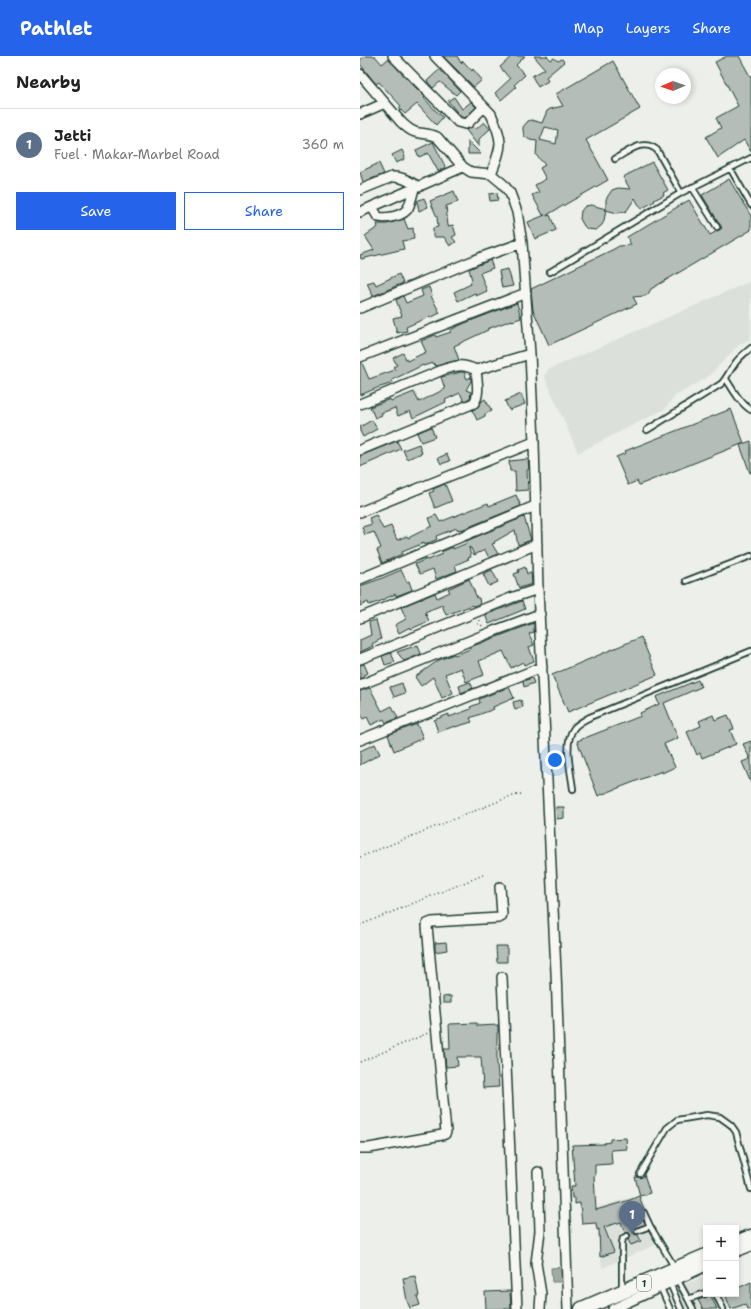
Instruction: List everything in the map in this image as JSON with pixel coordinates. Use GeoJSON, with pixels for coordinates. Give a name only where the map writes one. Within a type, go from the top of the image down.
{"type":"FeatureCollection","features":[{"type":"Feature","properties":{"kind":"main road"},"geometry":{"type":"LineString","coordinates":[[739,1242],[751,1237]]}},
{"type":"Feature","properties":{"kind":"main road","name":"1"},"geometry":{"type":"LineString","coordinates":[[582,1309],[622,1292],[668,1277],[703,1258]]}},
{"type":"Feature","properties":{"kind":"street"},"geometry":{"type":"LineString","coordinates":[[393,56],[458,122],[465,124],[468,123],[484,107]]}},
{"type":"Feature","properties":{"kind":"street"},"geometry":{"type":"LineString","coordinates":[[435,56],[491,114],[501,142],[491,174]]}},
{"type":"Feature","properties":{"kind":"street"},"geometry":{"type":"LineString","coordinates":[[360,75],[409,129],[415,132],[432,134],[437,137],[463,167],[471,172],[491,174],[504,184],[514,201],[517,212],[522,244],[530,354],[538,588],[556,972],[568,1309]]}},
{"type":"Feature","properties":{"kind":"street"},"geometry":{"type":"LineString","coordinates":[[360,114],[385,103]]}},
{"type":"Feature","properties":{"kind":"street"},"geometry":{"type":"LineString","coordinates":[[360,212],[463,167]]}},
{"type":"Feature","properties":{"kind":"street"},"geometry":{"type":"LineString","coordinates":[[360,190],[397,176],[401,177],[416,188]]}},
{"type":"Feature","properties":{"kind":"street"},"geometry":{"type":"LineString","coordinates":[[372,207],[378,217],[384,218],[405,212],[416,188]]}},
{"type":"Feature","properties":{"kind":"street"},"geometry":{"type":"LineString","coordinates":[[360,308],[482,257],[522,244]]}},
{"type":"Feature","properties":{"kind":"street"},"geometry":{"type":"LineString","coordinates":[[360,357],[526,293]]}},
{"type":"Feature","properties":{"kind":"street"},"geometry":{"type":"LineString","coordinates":[[360,404],[445,369],[459,365],[476,370],[530,354]]}},
{"type":"Feature","properties":{"kind":"street"},"geometry":{"type":"LineString","coordinates":[[360,450],[474,403],[477,399],[476,370]]}},
{"type":"Feature","properties":{"kind":"street"},"geometry":{"type":"LineString","coordinates":[[360,512],[534,442]]}},
{"type":"Feature","properties":{"kind":"street"},"geometry":{"type":"LineString","coordinates":[[360,579],[535,506]]}},
{"type":"Feature","properties":{"kind":"street"},"geometry":{"type":"LineString","coordinates":[[360,618],[537,544]]}},
{"type":"Feature","properties":{"kind":"street"},"geometry":{"type":"LineString","coordinates":[[360,659],[538,588]]}},
{"type":"Feature","properties":{"kind":"street"},"geometry":{"type":"LineString","coordinates":[[360,685],[540,614]]}},
{"type":"Feature","properties":{"kind":"street"},"geometry":{"type":"LineString","coordinates":[[360,740],[542,667]]}},
{"type":"Feature","properties":{"kind":"street"},"geometry":{"type":"LineString","coordinates":[[360,1148],[368,1148],[445,1134],[447,1128],[427,924],[432,922],[501,917],[500,887]]}},
{"type":"Feature","properties":{"kind":"street"},"geometry":{"type":"LineString","coordinates":[[502,977],[517,1309]]}},
{"type":"Feature","properties":{"kind":"street"},"geometry":{"type":"LineString","coordinates":[[538,1172],[540,1231],[536,1263],[541,1294],[540,1309]]}},
{"type":"Feature","properties":{"kind":"street"},"geometry":{"type":"LineString","coordinates":[[739,1251],[751,1246]]}},
{"type":"Feature","properties":{"kind":"street"},"geometry":{"type":"LineString","coordinates":[[614,1309],[668,1277],[703,1267]]}},
{"type":"Feature","properties":{"kind":"lane"},"geometry":{"type":"LineString","coordinates":[[615,159],[638,146],[646,144],[652,146],[657,150],[681,193]]}},
{"type":"Feature","properties":{"kind":"lane"},"geometry":{"type":"LineString","coordinates":[[550,272],[681,193],[751,158]]}},
{"type":"Feature","properties":{"kind":"lane"},"geometry":{"type":"LineString","coordinates":[[730,168],[751,204]]}},
{"type":"Feature","properties":{"kind":"lane"},"geometry":{"type":"LineString","coordinates":[[692,187],[716,227]]}},
{"type":"Feature","properties":{"kind":"lane"},"geometry":{"type":"LineString","coordinates":[[647,430],[716,388],[726,379],[734,364],[751,348]]}},
{"type":"Feature","properties":{"kind":"lane"},"geometry":{"type":"LineString","coordinates":[[726,379],[743,404],[751,410]]}},
{"type":"Feature","properties":{"kind":"lane"},"geometry":{"type":"LineString","coordinates":[[686,581],[751,556]]}},
{"type":"Feature","properties":{"kind":"lane"},"geometry":{"type":"LineString","coordinates":[[573,789],[568,750],[570,735],[575,726],[590,717],[751,651]]}},
{"type":"Feature","properties":{"kind":"lane"},"geometry":{"type":"LineString","coordinates":[[640,1174],[667,1128],[677,1120],[707,1115],[720,1117],[731,1125],[736,1132],[751,1189]]}},
{"type":"Feature","properties":{"kind":"lane"},"geometry":{"type":"LineString","coordinates":[[644,1213],[681,1309]]}},
{"type":"Feature","properties":{"kind":"lane"},"geometry":{"type":"LineString","coordinates":[[637,1232],[650,1226]]}},
{"type":"Feature","properties":{"kind":"lane"},"geometry":{"type":"LineString","coordinates":[[622,1292],[622,1243],[623,1238],[627,1236]]}},
{"type":"Feature","properties":{"kind":"lane"},"geometry":{"type":"LineString","coordinates":[[668,1277],[688,1299],[693,1309]]}},
{"type":"Feature","properties":{"kind":"lane"},"geometry":{"type":"LineString","coordinates":[[668,1277],[670,1309]]}},
{"type":"Feature","properties":{"kind":"lane"},"geometry":{"type":"LineString","coordinates":[[688,1299],[703,1294]]}},
{"type":"Feature","properties":{"kind":"lane"},"geometry":{"type":"LineString","coordinates":[[717,1297],[723,1309]]}},
{"type":"Feature","properties":{"kind":"path"},"geometry":{"type":"LineString","coordinates":[[486,609],[478,624],[494,631]]}},
{"type":"Feature","properties":{"kind":"path"},"geometry":{"type":"LineString","coordinates":[[360,857],[509,797],[521,794]]}},
{"type":"Feature","properties":{"kind":"path"},"geometry":{"type":"LineString","coordinates":[[360,925],[483,875]]}},
{"type":"Feature","properties":{"kind":"path"},"geometry":{"type":"LineString","coordinates":[[360,1062],[437,1029]]}},
{"type":"Feature","properties":{"kind":"shaded area"},"geometry":{"type":"Polygon","coordinates":[[[751,281],[751,338],[738,346],[708,377],[675,396],[665,409],[578,453],[544,375],[548,372],[547,370],[751,281]]]}},
{"type":"Feature","properties":{"kind":"shaded area"},"geometry":{"type":"Polygon","coordinates":[[[639,1195],[662,1242],[602,1268],[596,1208],[639,1195]]]}},
{"type":"Feature","properties":{"kind":"shaded area"},"geometry":{"type":"Polygon","coordinates":[[[562,1267],[562,1282],[552,1282],[551,1268],[562,1267]]]}},
{"type":"Feature","properties":{"kind":"shaded area"},"geometry":{"type":"Polygon","coordinates":[[[703,1276],[703,1297],[739,1297],[739,1293],[746,1309],[685,1309],[676,1288],[703,1276]]]}},
{"type":"Feature","properties":{"kind":"building"},"geometry":{"type":"Polygon","coordinates":[[[365,56],[375,56],[382,64],[388,59],[443,117],[436,125],[417,104],[405,114],[399,108],[401,106],[379,82],[376,84],[360,64],[360,60],[365,56]]]}},
{"type":"Feature","properties":{"kind":"building"},"geometry":{"type":"Polygon","coordinates":[[[443,56],[457,56],[461,63],[463,61],[472,71],[473,69],[482,80],[474,87],[443,56]]]}},
{"type":"Feature","properties":{"kind":"building"},"geometry":{"type":"Polygon","coordinates":[[[512,56],[525,56],[516,65],[525,75],[514,85],[516,87],[501,100],[495,93],[510,79],[500,67],[512,56]]]}},
{"type":"Feature","properties":{"kind":"building"},"geometry":{"type":"Polygon","coordinates":[[[534,56],[547,56],[551,60],[554,58],[558,61],[562,59],[564,62],[546,77],[548,81],[538,87],[532,76],[545,69],[534,56]]]}},
{"type":"Feature","properties":{"kind":"building"},"geometry":{"type":"Polygon","coordinates":[[[727,56],[739,56],[751,78],[751,152],[744,140],[718,158],[706,137],[721,128],[716,118],[738,106],[715,62],[727,56]]]}},
{"type":"Feature","properties":{"kind":"building"},"geometry":{"type":"Polygon","coordinates":[[[613,61],[640,109],[586,140],[608,180],[547,215],[550,215],[556,230],[535,239],[528,222],[545,215],[543,215],[532,195],[539,192],[535,185],[546,179],[540,168],[545,165],[536,155],[537,141],[530,140],[524,136],[523,127],[528,121],[531,120],[542,123],[547,111],[563,106],[556,94],[613,61]],[[545,127],[540,140],[556,144],[558,130],[545,127]]]}},
{"type":"Feature","properties":{"kind":"building"},"geometry":{"type":"Polygon","coordinates":[[[440,69],[460,91],[456,95],[440,82],[433,88],[427,81],[440,69]]]}},
{"type":"Feature","properties":{"kind":"building"},"geometry":{"type":"Polygon","coordinates":[[[454,97],[462,109],[471,102],[476,107],[465,118],[461,117],[448,101],[454,97]]]}},
{"type":"Feature","properties":{"kind":"building"},"geometry":{"type":"Polygon","coordinates":[[[484,122],[490,129],[479,139],[479,147],[466,130],[473,126],[476,129],[484,122]]]}},
{"type":"Feature","properties":{"kind":"building"},"geometry":{"type":"Polygon","coordinates":[[[468,141],[481,154],[468,154],[468,141]]]}},
{"type":"Feature","properties":{"kind":"building"},"geometry":{"type":"Polygon","coordinates":[[[433,142],[446,168],[438,171],[428,153],[419,157],[416,150],[433,142]]]}},
{"type":"Feature","properties":{"kind":"building"},"geometry":{"type":"Polygon","coordinates":[[[402,150],[405,157],[403,160],[396,163],[392,155],[402,150]]]}},
{"type":"Feature","properties":{"kind":"building"},"geometry":{"type":"Polygon","coordinates":[[[652,162],[668,190],[663,193],[664,195],[641,209],[635,198],[625,212],[617,213],[606,210],[606,199],[612,190],[618,188],[630,189],[623,177],[652,162]]]}},
{"type":"Feature","properties":{"kind":"building"},"geometry":{"type":"Polygon","coordinates":[[[379,163],[384,174],[363,182],[360,172],[379,163]]]}},
{"type":"Feature","properties":{"kind":"building"},"geometry":{"type":"Polygon","coordinates":[[[729,179],[751,216],[751,230],[651,289],[645,296],[633,297],[637,304],[549,345],[533,310],[531,289],[619,246],[631,245],[627,237],[689,200],[710,235],[719,230],[722,228],[702,195],[729,179]]]}},
{"type":"Feature","properties":{"kind":"building"},"geometry":{"type":"Polygon","coordinates":[[[454,191],[458,202],[446,206],[448,226],[453,225],[456,235],[452,237],[456,242],[450,246],[444,237],[433,237],[433,228],[438,227],[437,217],[430,201],[454,191]]]}},
{"type":"Feature","properties":{"kind":"building"},"geometry":{"type":"Polygon","coordinates":[[[497,193],[498,200],[490,201],[489,194],[497,193]]]}},
{"type":"Feature","properties":{"kind":"building"},"geometry":{"type":"Polygon","coordinates":[[[424,198],[428,207],[419,211],[417,201],[424,198]]]}},
{"type":"Feature","properties":{"kind":"building"},"geometry":{"type":"Polygon","coordinates":[[[591,205],[606,209],[604,221],[596,230],[587,229],[580,219],[581,211],[585,206],[591,205]]]}},
{"type":"Feature","properties":{"kind":"building"},"geometry":{"type":"Polygon","coordinates":[[[404,219],[408,229],[413,228],[414,239],[402,241],[404,249],[361,259],[360,255],[374,250],[365,236],[378,227],[377,224],[387,224],[404,219]]]}},
{"type":"Feature","properties":{"kind":"building"},"geometry":{"type":"Polygon","coordinates":[[[490,260],[493,268],[480,273],[487,291],[476,296],[475,293],[458,301],[454,292],[471,284],[470,282],[472,280],[469,269],[490,260]]]}},
{"type":"Feature","properties":{"kind":"building"},"geometry":{"type":"Polygon","coordinates":[[[508,269],[513,286],[502,288],[499,271],[508,269]]]}},
{"type":"Feature","properties":{"kind":"building"},"geometry":{"type":"Polygon","coordinates":[[[399,274],[403,283],[373,296],[367,283],[374,281],[376,285],[399,274]]]}},
{"type":"Feature","properties":{"kind":"building"},"geometry":{"type":"Polygon","coordinates":[[[429,287],[431,296],[440,313],[406,327],[407,331],[397,333],[393,318],[402,316],[396,300],[403,296],[406,303],[423,296],[421,290],[429,287]]]}},
{"type":"Feature","properties":{"kind":"building"},"geometry":{"type":"Polygon","coordinates":[[[517,303],[521,318],[487,329],[488,330],[454,346],[459,360],[436,366],[433,363],[423,365],[392,380],[393,383],[360,395],[360,363],[362,363],[369,379],[395,370],[393,367],[397,365],[393,358],[403,353],[407,361],[426,352],[421,341],[435,335],[436,337],[451,332],[450,330],[465,323],[517,303]]]}},
{"type":"Feature","properties":{"kind":"building"},"geometry":{"type":"Polygon","coordinates":[[[464,372],[467,379],[471,377],[471,381],[466,390],[471,392],[470,398],[464,401],[460,393],[445,400],[446,402],[413,418],[410,411],[398,416],[395,408],[381,413],[382,415],[375,418],[370,407],[414,392],[419,402],[445,389],[441,377],[464,372]]]}},
{"type":"Feature","properties":{"kind":"building"},"geometry":{"type":"Polygon","coordinates":[[[521,394],[525,404],[509,410],[505,401],[521,394]]]}},
{"type":"Feature","properties":{"kind":"building"},"geometry":{"type":"Polygon","coordinates":[[[485,399],[492,411],[477,420],[472,410],[477,408],[485,399]]]}},
{"type":"Feature","properties":{"kind":"building"},"geometry":{"type":"Polygon","coordinates":[[[731,409],[744,443],[639,485],[637,481],[628,485],[616,457],[626,453],[625,451],[731,409]]]}},
{"type":"Feature","properties":{"kind":"building"},"geometry":{"type":"Polygon","coordinates":[[[372,420],[377,429],[363,437],[360,427],[372,420]]]}},
{"type":"Feature","properties":{"kind":"building"},"geometry":{"type":"Polygon","coordinates":[[[431,427],[435,437],[421,442],[417,433],[431,427]]]}},
{"type":"Feature","properties":{"kind":"building"},"geometry":{"type":"Polygon","coordinates":[[[397,441],[401,449],[360,467],[360,456],[397,441]]]}},
{"type":"Feature","properties":{"kind":"building"},"geometry":{"type":"Polygon","coordinates":[[[751,441],[751,473],[750,473],[740,445],[751,441]]]}},
{"type":"Feature","properties":{"kind":"building"},"geometry":{"type":"Polygon","coordinates":[[[419,444],[422,453],[407,459],[403,450],[419,444]]]}},
{"type":"Feature","properties":{"kind":"building"},"geometry":{"type":"Polygon","coordinates":[[[447,454],[450,461],[441,464],[438,458],[447,454]]]}},
{"type":"Feature","properties":{"kind":"building"},"geometry":{"type":"Polygon","coordinates":[[[528,459],[528,490],[516,491],[515,471],[510,471],[509,461],[528,459]]]}},
{"type":"Feature","properties":{"kind":"building"},"geometry":{"type":"Polygon","coordinates":[[[445,484],[452,501],[435,508],[429,493],[434,491],[433,489],[445,484]]]}},
{"type":"Feature","properties":{"kind":"building"},"geometry":{"type":"Polygon","coordinates":[[[516,495],[521,506],[461,530],[458,530],[457,528],[436,536],[437,539],[425,545],[424,543],[402,552],[402,554],[382,563],[377,550],[381,548],[374,532],[365,535],[362,527],[372,524],[369,518],[376,515],[383,529],[391,526],[397,540],[407,536],[408,538],[432,526],[429,518],[436,515],[440,522],[488,503],[489,506],[516,495]]]}},
{"type":"Feature","properties":{"kind":"building"},"geometry":{"type":"Polygon","coordinates":[[[524,517],[531,540],[518,545],[515,530],[492,544],[498,554],[489,558],[485,550],[474,555],[471,548],[469,548],[471,557],[455,565],[457,571],[436,579],[433,569],[420,574],[415,564],[443,554],[441,552],[453,547],[453,549],[467,543],[466,541],[524,517]]]}},
{"type":"Feature","properties":{"kind":"building"},"geometry":{"type":"Polygon","coordinates":[[[525,567],[527,574],[531,573],[532,584],[519,588],[514,574],[519,572],[518,570],[525,567]]]}},
{"type":"Feature","properties":{"kind":"building"},"geometry":{"type":"Polygon","coordinates":[[[401,570],[407,582],[409,581],[412,590],[396,596],[396,594],[369,605],[368,602],[360,606],[360,586],[401,570]]]}},
{"type":"Feature","properties":{"kind":"building"},"geometry":{"type":"Polygon","coordinates":[[[492,570],[498,582],[489,586],[483,574],[492,570]]]}},
{"type":"Feature","properties":{"kind":"building"},"geometry":{"type":"Polygon","coordinates":[[[469,579],[477,598],[479,598],[480,604],[473,605],[446,615],[442,605],[425,612],[429,621],[411,629],[410,627],[399,633],[395,625],[406,619],[401,607],[435,593],[437,598],[450,592],[448,589],[469,579]]]}},
{"type":"Feature","properties":{"kind":"building"},"geometry":{"type":"Polygon","coordinates":[[[522,601],[525,609],[489,624],[485,615],[522,601]]]}},
{"type":"Feature","properties":{"kind":"building"},"geometry":{"type":"Polygon","coordinates":[[[376,620],[381,639],[372,644],[373,646],[360,652],[360,640],[371,635],[369,622],[376,620]]]}},
{"type":"Feature","properties":{"kind":"building"},"geometry":{"type":"Polygon","coordinates":[[[534,623],[534,632],[529,634],[534,645],[529,647],[534,661],[524,665],[523,662],[511,668],[503,651],[479,661],[484,675],[466,682],[461,668],[445,674],[453,693],[442,698],[433,677],[421,686],[415,677],[439,660],[534,623]]]}},
{"type":"Feature","properties":{"kind":"building"},"geometry":{"type":"Polygon","coordinates":[[[641,637],[657,675],[568,712],[552,675],[641,637]]]}},
{"type":"Feature","properties":{"kind":"building"},"geometry":{"type":"Polygon","coordinates":[[[418,645],[421,654],[404,661],[397,652],[418,645]]]}},
{"type":"Feature","properties":{"kind":"building"},"geometry":{"type":"Polygon","coordinates":[[[391,653],[395,662],[385,665],[382,656],[391,653]]]}},
{"type":"Feature","properties":{"kind":"building"},"geometry":{"type":"Polygon","coordinates":[[[364,664],[368,673],[363,675],[364,677],[360,679],[360,665],[364,664]]]}},
{"type":"Feature","properties":{"kind":"building"},"geometry":{"type":"Polygon","coordinates":[[[532,678],[534,683],[524,687],[523,681],[532,678]]]}},
{"type":"Feature","properties":{"kind":"building"},"geometry":{"type":"Polygon","coordinates":[[[698,680],[701,687],[664,703],[678,738],[664,744],[675,767],[598,796],[577,741],[641,716],[640,713],[659,704],[656,697],[698,680]]]}},
{"type":"Feature","properties":{"kind":"building"},"geometry":{"type":"Polygon","coordinates":[[[470,682],[473,688],[461,693],[459,686],[470,682]]]}},
{"type":"Feature","properties":{"kind":"building"},"geometry":{"type":"Polygon","coordinates":[[[402,683],[405,693],[394,697],[390,687],[402,683]]]}},
{"type":"Feature","properties":{"kind":"building"},"geometry":{"type":"Polygon","coordinates":[[[509,687],[514,698],[493,707],[494,709],[470,718],[472,722],[438,732],[434,720],[449,714],[449,717],[471,709],[470,707],[480,703],[479,699],[509,687]]]}},
{"type":"Feature","properties":{"kind":"building"},"geometry":{"type":"Polygon","coordinates":[[[370,688],[382,711],[392,706],[398,718],[386,723],[384,719],[371,725],[367,717],[363,719],[360,713],[360,691],[370,688]]]}},
{"type":"Feature","properties":{"kind":"building"},"geometry":{"type":"Polygon","coordinates":[[[521,700],[523,707],[515,710],[513,702],[521,700]]]}},
{"type":"Feature","properties":{"kind":"building"},"geometry":{"type":"Polygon","coordinates":[[[713,715],[715,720],[728,715],[734,729],[730,730],[736,744],[702,758],[700,753],[697,755],[687,732],[701,726],[699,721],[713,715]]]}},
{"type":"Feature","properties":{"kind":"building"},"geometry":{"type":"Polygon","coordinates":[[[417,724],[423,738],[394,751],[388,735],[417,724]]]}},
{"type":"Feature","properties":{"kind":"building"},"geometry":{"type":"Polygon","coordinates":[[[751,741],[751,783],[742,762],[750,759],[743,744],[751,741]]]}},
{"type":"Feature","properties":{"kind":"building"},"geometry":{"type":"Polygon","coordinates":[[[375,744],[380,754],[360,765],[360,751],[375,744]]]}},
{"type":"Feature","properties":{"kind":"building"},"geometry":{"type":"Polygon","coordinates":[[[556,807],[564,807],[564,818],[557,819],[556,807]]]}},
{"type":"Feature","properties":{"kind":"building"},"geometry":{"type":"Polygon","coordinates":[[[446,942],[447,950],[435,952],[435,943],[446,942]]]}},
{"type":"Feature","properties":{"kind":"building"},"geometry":{"type":"Polygon","coordinates":[[[496,946],[507,946],[507,962],[497,962],[496,946]]]}},
{"type":"Feature","properties":{"kind":"building"},"geometry":{"type":"Polygon","coordinates":[[[451,996],[451,1003],[443,1003],[443,997],[451,996]]]}},
{"type":"Feature","properties":{"kind":"building"},"geometry":{"type":"Polygon","coordinates":[[[477,1023],[477,1026],[498,1025],[497,1065],[499,1087],[483,1088],[481,1057],[457,1057],[458,1066],[446,1067],[444,1049],[450,1049],[449,1024],[477,1023]]]}},
{"type":"Feature","properties":{"kind":"building"},"geometry":{"type":"Polygon","coordinates":[[[626,1138],[627,1149],[611,1150],[612,1164],[595,1165],[594,1176],[596,1210],[639,1196],[644,1209],[640,1214],[631,1218],[635,1228],[633,1230],[634,1233],[638,1235],[641,1241],[631,1245],[628,1240],[630,1235],[629,1233],[625,1233],[621,1222],[604,1227],[614,1252],[600,1257],[599,1229],[597,1230],[596,1223],[582,1224],[580,1203],[575,1204],[575,1198],[572,1198],[571,1186],[575,1186],[572,1145],[604,1144],[610,1142],[610,1139],[626,1138]]]}},
{"type":"Feature","properties":{"kind":"building"},"geometry":{"type":"Polygon","coordinates":[[[644,1174],[650,1193],[640,1196],[635,1177],[641,1177],[644,1174]]]}},
{"type":"Feature","properties":{"kind":"building"},"geometry":{"type":"Polygon","coordinates":[[[415,1276],[419,1296],[417,1296],[420,1305],[410,1308],[407,1301],[403,1278],[415,1276]]]}},
{"type":"Feature","properties":{"kind":"building"},"geometry":{"type":"Polygon","coordinates":[[[751,1282],[751,1309],[747,1309],[745,1304],[731,1309],[726,1297],[739,1297],[739,1288],[751,1282]]]}},
{"type":"Feature","properties":{"kind":"building"},"geometry":{"type":"Polygon","coordinates":[[[510,1291],[511,1309],[486,1309],[485,1292],[510,1291]]]}},
{"type":"Feature","properties":{"kind":"building"},"geometry":{"type":"Polygon","coordinates":[[[711,1297],[717,1309],[703,1309],[698,1300],[711,1297]]]}},
{"type":"Feature","properties":{"kind":"place","name":"Jetti"},"geometry":{"type":"Point","coordinates":[632,1234]}}]}
